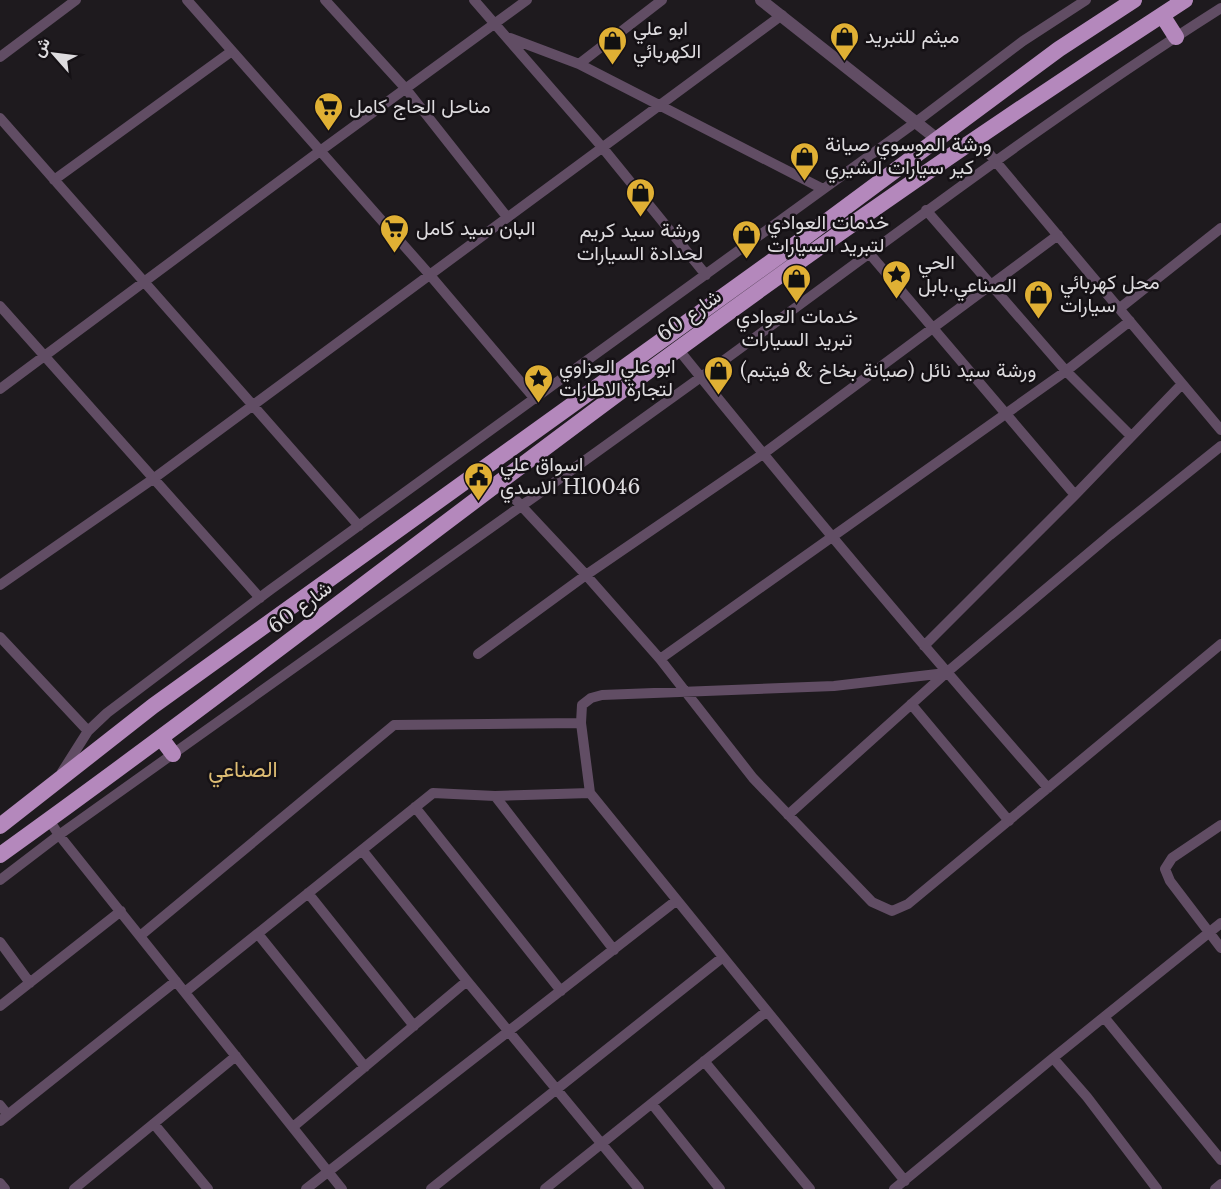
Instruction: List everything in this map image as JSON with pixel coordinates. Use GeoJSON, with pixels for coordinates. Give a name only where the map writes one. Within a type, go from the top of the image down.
{"type":"FeatureCollection","features":[{"type":"Feature","properties":{"kind":"highway","name":"شارع 60"},"geometry":{"type":"LineString","coordinates":[[0,826],[153,706],[790,248],[1059,49],[1134,0]]}},
{"type":"Feature","properties":{"kind":"highway","name":"شارع 60"},"geometry":{"type":"LineString","coordinates":[[0,855],[161,738],[678,349],[976,138],[1185,0]]}},
{"type":"Feature","properties":{"kind":"highway"},"geometry":{"type":"LineString","coordinates":[[1162,15],[1176,37]]}},
{"type":"Feature","properties":{"kind":"highway"},"geometry":{"type":"LineString","coordinates":[[161,738],[173,754]]}},
{"type":"Feature","properties":{"kind":"street"},"geometry":{"type":"LineString","coordinates":[[0,57],[76,0]]}},
{"type":"Feature","properties":{"kind":"street"},"geometry":{"type":"LineString","coordinates":[[187,0],[429,274],[535,399]]}},
{"type":"Feature","properties":{"kind":"street"},"geometry":{"type":"LineString","coordinates":[[326,0],[406,89],[507,217]]}},
{"type":"Feature","properties":{"kind":"street"},"geometry":{"type":"LineString","coordinates":[[474,0],[602,147],[706,275]]}},
{"type":"Feature","properties":{"kind":"street"},"geometry":{"type":"LineString","coordinates":[[0,390],[527,0]]}},
{"type":"Feature","properties":{"kind":"street"},"geometry":{"type":"LineString","coordinates":[[579,64],[662,0]]}},
{"type":"Feature","properties":{"kind":"street"},"geometry":{"type":"LineString","coordinates":[[761,0],[937,139]]}},
{"type":"Feature","properties":{"kind":"street"},"geometry":{"type":"LineString","coordinates":[[47,790],[60,775],[88,731],[107,712],[260,598],[916,122],[1023,41],[1086,0]]}},
{"type":"Feature","properties":{"kind":"street"},"geometry":{"type":"LineString","coordinates":[[0,880],[59,835],[700,377],[926,210],[1221,8]]}},
{"type":"Feature","properties":{"kind":"street"},"geometry":{"type":"LineString","coordinates":[[0,585],[153,479],[782,15]]}},
{"type":"Feature","properties":{"kind":"street"},"geometry":{"type":"LineString","coordinates":[[508,38],[579,64],[823,189]]}},
{"type":"Feature","properties":{"kind":"street"},"geometry":{"type":"LineString","coordinates":[[54,180],[232,51]]}},
{"type":"Feature","properties":{"kind":"street"},"geometry":{"type":"LineString","coordinates":[[0,118],[359,526]]}},
{"type":"Feature","properties":{"kind":"street"},"geometry":{"type":"LineString","coordinates":[[976,138],[1221,430]]}},
{"type":"Feature","properties":{"kind":"street"},"geometry":{"type":"LineString","coordinates":[[926,210],[1066,371],[1131,436]]}},
{"type":"Feature","properties":{"kind":"street"},"geometry":{"type":"LineString","coordinates":[[1120,308],[1221,228]]}},
{"type":"Feature","properties":{"kind":"street"},"geometry":{"type":"LineString","coordinates":[[478,654],[586,575],[763,454],[1058,235]]}},
{"type":"Feature","properties":{"kind":"street"},"geometry":{"type":"LineString","coordinates":[[869,253],[1075,495]]}},
{"type":"Feature","properties":{"kind":"street"},"geometry":{"type":"LineString","coordinates":[[0,306],[260,598]]}},
{"type":"Feature","properties":{"kind":"street"},"geometry":{"type":"LineString","coordinates":[[660,659],[1066,371],[1130,321]]}},
{"type":"Feature","properties":{"kind":"street"},"geometry":{"type":"LineString","coordinates":[[678,349],[946,673],[1048,788]]}},
{"type":"Feature","properties":{"kind":"street"},"geometry":{"type":"LineString","coordinates":[[924,646],[1182,384]]}},
{"type":"Feature","properties":{"kind":"street"},"geometry":{"type":"LineString","coordinates":[[788,815],[946,673],[1110,535],[1221,446]]}},
{"type":"Feature","properties":{"kind":"street"},"geometry":{"type":"LineString","coordinates":[[499,482],[660,659],[682,691],[753,778],[872,902],[892,911],[908,904],[1221,644]]}},
{"type":"Feature","properties":{"kind":"street"},"geometry":{"type":"LineString","coordinates":[[0,637],[88,731]]}},
{"type":"Feature","properties":{"kind":"street"},"geometry":{"type":"LineString","coordinates":[[905,1181],[590,793],[581,723],[582,705],[591,698],[602,695],[834,686],[946,673]]}},
{"type":"Feature","properties":{"kind":"street"},"geometry":{"type":"LineString","coordinates":[[911,704],[1009,820]]}},
{"type":"Feature","properties":{"kind":"street"},"geometry":{"type":"LineString","coordinates":[[140,936],[394,725],[581,723]]}},
{"type":"Feature","properties":{"kind":"street"},"geometry":{"type":"LineString","coordinates":[[185,992],[434,793],[495,796],[590,793]]}},
{"type":"Feature","properties":{"kind":"street"},"geometry":{"type":"LineString","coordinates":[[495,796],[614,950]]}},
{"type":"Feature","properties":{"kind":"street"},"geometry":{"type":"LineString","coordinates":[[415,807],[561,991]]}},
{"type":"Feature","properties":{"kind":"street"},"geometry":{"type":"LineString","coordinates":[[49,820],[342,1189]]}},
{"type":"Feature","properties":{"kind":"street"},"geometry":{"type":"LineString","coordinates":[[1221,825],[1173,858],[1165,868],[1170,881],[1221,948]]}},
{"type":"Feature","properties":{"kind":"street"},"geometry":{"type":"LineString","coordinates":[[362,850],[639,1189]]}},
{"type":"Feature","properties":{"kind":"street"},"geometry":{"type":"LineString","coordinates":[[308,893],[414,1026]]}},
{"type":"Feature","properties":{"kind":"street"},"geometry":{"type":"LineString","coordinates":[[306,1189],[677,900]]}},
{"type":"Feature","properties":{"kind":"street"},"geometry":{"type":"LineString","coordinates":[[0,1006],[120,911]]}},
{"type":"Feature","properties":{"kind":"street"},"geometry":{"type":"LineString","coordinates":[[894,1189],[1221,923]]}},
{"type":"Feature","properties":{"kind":"street"},"geometry":{"type":"LineString","coordinates":[[258,934],[365,1067]]}},
{"type":"Feature","properties":{"kind":"street"},"geometry":{"type":"LineString","coordinates":[[0,942],[30,983]]}},
{"type":"Feature","properties":{"kind":"street"},"geometry":{"type":"LineString","coordinates":[[431,1189],[723,957]]}},
{"type":"Feature","properties":{"kind":"street"},"geometry":{"type":"LineString","coordinates":[[0,1105],[4,1118],[176,981]]}},
{"type":"Feature","properties":{"kind":"street"},"geometry":{"type":"LineString","coordinates":[[293,1127],[467,981]]}},
{"type":"Feature","properties":{"kind":"street"},"geometry":{"type":"LineString","coordinates":[[546,1189],[767,1011]]}},
{"type":"Feature","properties":{"kind":"street"},"geometry":{"type":"LineString","coordinates":[[1104,1017],[1221,1160]]}},
{"type":"Feature","properties":{"kind":"street"},"geometry":{"type":"LineString","coordinates":[[78,1188],[236,1056]]}},
{"type":"Feature","properties":{"kind":"street"},"geometry":{"type":"LineString","coordinates":[[1053,1058],[1087,1097],[1157,1189]]}},
{"type":"Feature","properties":{"kind":"street"},"geometry":{"type":"LineString","coordinates":[[704,1061],[810,1189]]}},
{"type":"Feature","properties":{"kind":"street"},"geometry":{"type":"LineString","coordinates":[[652,1104],[720,1189]]}},
{"type":"Feature","properties":{"kind":"street"},"geometry":{"type":"LineString","coordinates":[[154,1124],[208,1189]]}},
{"type":"Feature","properties":{"kind":"street"},"geometry":{"type":"LineString","coordinates":[[0,1183],[5,1189]]}},
{"type":"Feature","properties":{"kind":"street"},"geometry":{"type":"LineString","coordinates":[[1215,1189],[1221,1184]]}},
{"type":"Feature","properties":{"kind":"place","name":"ميثم للتبريد"},"geometry":{"type":"Point","coordinates":[844,62]}},
{"type":"Feature","properties":{"kind":"place","name":"ابو علي الكهربائي"},"geometry":{"type":"Point","coordinates":[612,66]}},
{"type":"Feature","properties":{"kind":"place","name":"مناحل الحاج كامل"},"geometry":{"type":"Point","coordinates":[328,132]}},
{"type":"Feature","properties":{"kind":"place","name":"ورشة الموسوي صيانة كير سيارات الشيري"},"geometry":{"type":"Point","coordinates":[804,182]}},
{"type":"Feature","properties":{"kind":"place","name":"ورشة سيد كريم لحدادة السيارات"},"geometry":{"type":"Point","coordinates":[640,218]}},
{"type":"Feature","properties":{"kind":"place","name":"البان سيد كامل"},"geometry":{"type":"Point","coordinates":[395,254]}},
{"type":"Feature","properties":{"kind":"place","name":"خدمات العوادي لتبريد السيارات"},"geometry":{"type":"Point","coordinates":[746,260]}},
{"type":"Feature","properties":{"kind":"place","name":"الحي الصناعي.بابل"},"geometry":{"type":"Point","coordinates":[897,300]}},
{"type":"Feature","properties":{"kind":"place","name":"خدمات العوادي تبريد السيارات"},"geometry":{"type":"Point","coordinates":[797,304]}},
{"type":"Feature","properties":{"kind":"place","name":"محل كهربائي سيارات"},"geometry":{"type":"Point","coordinates":[1039,320]}},
{"type":"Feature","properties":{"kind":"place","name":"ورشة سيد نائل (صيانة بخاخ & فيتبم)"},"geometry":{"type":"Point","coordinates":[719,396]}},
{"type":"Feature","properties":{"kind":"place","name":"ابو علي العزاوي لتجارة الاطارات"},"geometry":{"type":"Point","coordinates":[538,404]}},
{"type":"Feature","properties":{"kind":"place","name":"اسواق علي الاسدي Hl0046"},"geometry":{"type":"Point","coordinates":[479,502]}},
{"type":"Feature","properties":{"kind":"district","name":"الصناعي"},"geometry":{"type":"Point","coordinates":[243,769]}}]}
